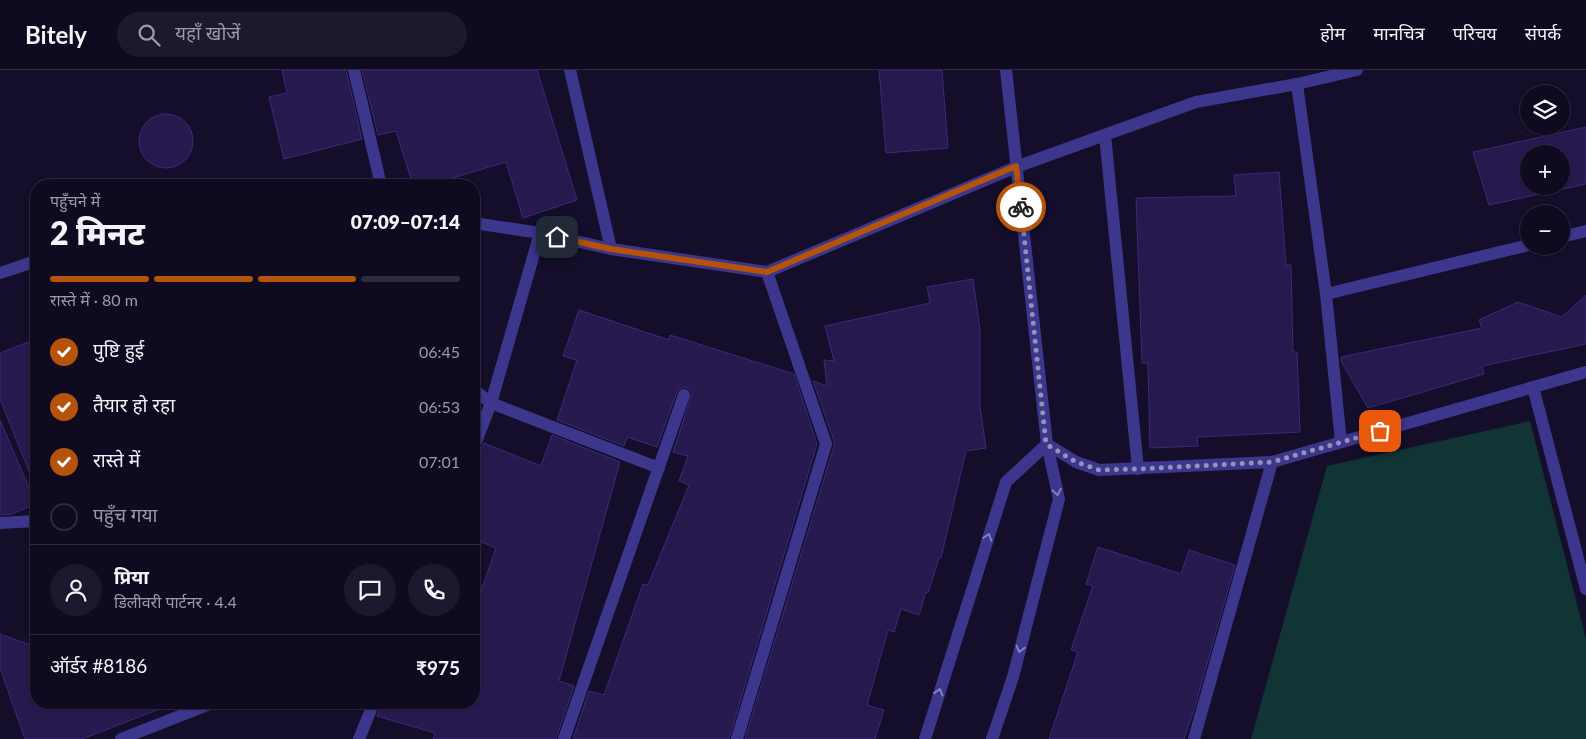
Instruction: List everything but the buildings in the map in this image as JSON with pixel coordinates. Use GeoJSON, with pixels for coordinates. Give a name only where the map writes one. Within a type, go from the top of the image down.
{"type":"FeatureCollection","features":[{"type":"Feature","properties":{"kind":"street"},"geometry":{"type":"LineString","coordinates":[[354,70],[380,179]]}},
{"type":"Feature","properties":{"kind":"street"},"geometry":{"type":"LineString","coordinates":[[570,70],[611,249]]}},
{"type":"Feature","properties":{"kind":"street"},"geometry":{"type":"LineString","coordinates":[[992,739],[1013,677],[1058,499],[1046,444],[1006,70]]}},
{"type":"Feature","properties":{"kind":"street"},"geometry":{"type":"LineString","coordinates":[[480,224],[540,233],[611,249],[767,272],[1016,166],[1196,102],[1297,84],[1357,70]]}},
{"type":"Feature","properties":{"kind":"street"},"geometry":{"type":"LineString","coordinates":[[1297,84],[1326,294],[1341,442]]}},
{"type":"Feature","properties":{"kind":"street"},"geometry":{"type":"LineString","coordinates":[[1105,135],[1138,469]]}},
{"type":"Feature","properties":{"kind":"street"},"geometry":{"type":"LineString","coordinates":[[1570,235],[1586,231]]}},
{"type":"Feature","properties":{"kind":"street"},"geometry":{"type":"LineString","coordinates":[[480,431],[491,403],[540,233]]}},
{"type":"Feature","properties":{"kind":"street"},"geometry":{"type":"LineString","coordinates":[[1326,294],[1520,247]]}},
{"type":"Feature","properties":{"kind":"street"},"geometry":{"type":"LineString","coordinates":[[0,274],[30,263]]}},
{"type":"Feature","properties":{"kind":"street"},"geometry":{"type":"LineString","coordinates":[[737,739],[826,444],[767,272]]}},
{"type":"Feature","properties":{"kind":"street"},"geometry":{"type":"LineString","coordinates":[[1046,444],[1076,462],[1099,470],[1272,462],[1586,372]]}},
{"type":"Feature","properties":{"kind":"street"},"geometry":{"type":"LineString","coordinates":[[1532,387],[1586,589]]}},
{"type":"Feature","properties":{"kind":"street"},"geometry":{"type":"LineString","coordinates":[[480,395],[491,403],[659,468]]}},
{"type":"Feature","properties":{"kind":"street"},"geometry":{"type":"LineString","coordinates":[[564,739],[684,395]]}},
{"type":"Feature","properties":{"kind":"street"},"geometry":{"type":"LineString","coordinates":[[925,739],[1006,482],[1046,444]]}},
{"type":"Feature","properties":{"kind":"street"},"geometry":{"type":"LineString","coordinates":[[1194,739],[1272,462]]}},
{"type":"Feature","properties":{"kind":"street"},"geometry":{"type":"LineString","coordinates":[[0,523],[30,521]]}},
{"type":"Feature","properties":{"kind":"street"},"geometry":{"type":"LineString","coordinates":[[121,739],[198,709]]}},
{"type":"Feature","properties":{"kind":"street"},"geometry":{"type":"LineString","coordinates":[[359,739],[371,709]]}},
{"type":"Feature","properties":{"kind":"green space"},"geometry":{"type":"Polygon","coordinates":[[[1530,421],[1586,639],[1586,739],[1251,739],[1327,466],[1530,421]]]}},
{"type":"Feature","properties":{"kind":"way so far"},"geometry":{"type":"LineString","coordinates":[[1021,207],[1046,444],[1076,462],[1099,470],[1138,469],[1272,462],[1380,431]]}},
{"type":"Feature","properties":{"kind":"route"},"geometry":{"type":"LineString","coordinates":[[557,237],[611,249],[767,272],[1016,166],[1021,207]]}}]}
